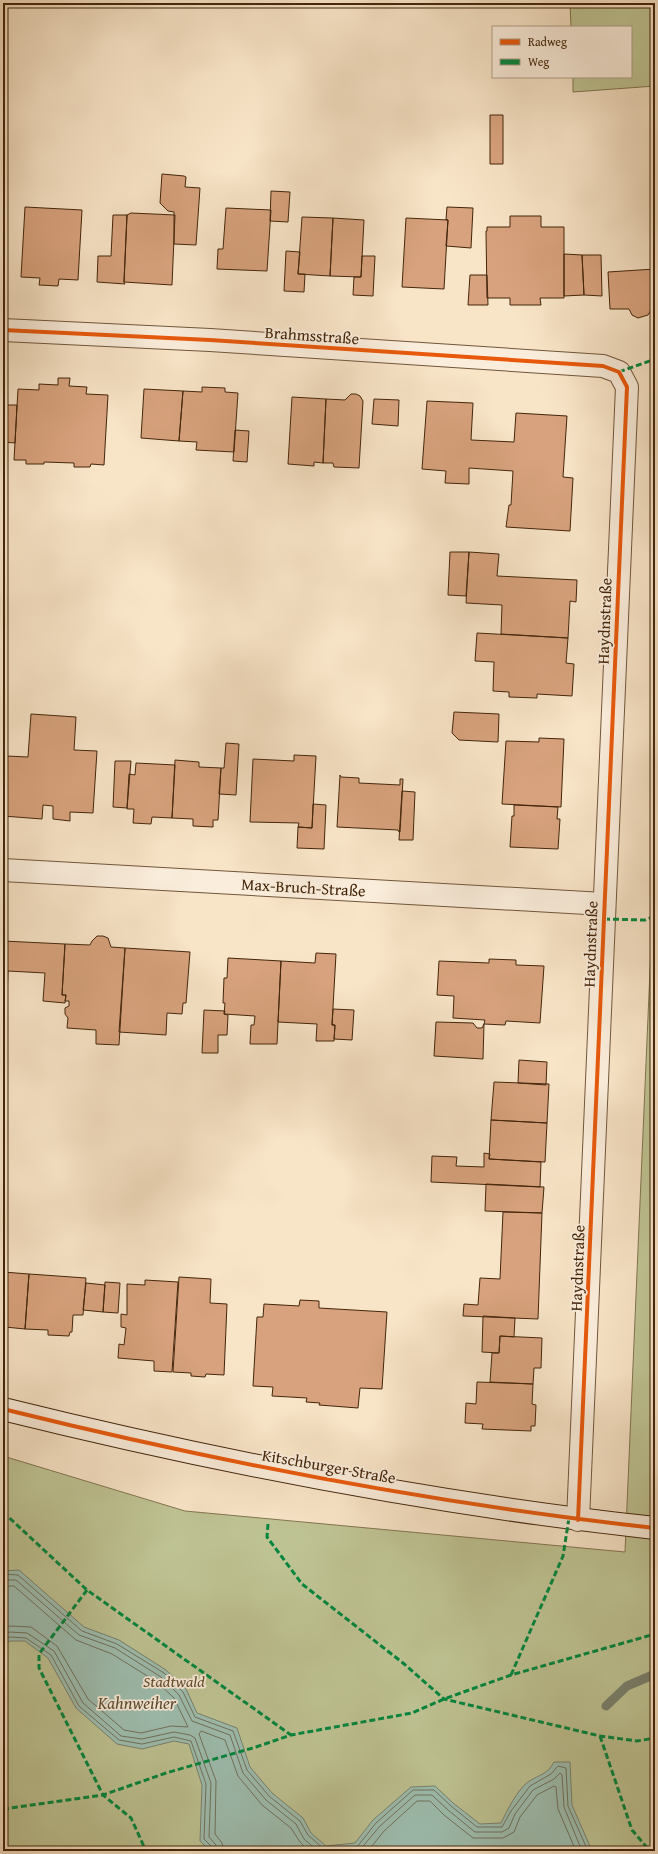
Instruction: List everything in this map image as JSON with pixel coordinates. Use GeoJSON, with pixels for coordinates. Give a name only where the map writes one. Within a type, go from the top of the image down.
{"type":"FeatureCollection","features":[{"type":"Feature","properties":{"kind":"street","name":"Brahmsstraße"},"geometry":{"type":"LineString","coordinates":[[3,330],[210,340],[603,366],[619,372]]}},
{"type":"Feature","properties":{"kind":"street","name":"Haydnstraße"},"geometry":{"type":"LineString","coordinates":[[578,1520],[627,388],[619,372]]}},
{"type":"Feature","properties":{"kind":"street","name":"Max-Bruch-Straße"},"geometry":{"type":"LineString","coordinates":[[3,870],[604,904]]}},
{"type":"Feature","properties":{"kind":"street","name":"Kitschburger Straße"},"geometry":{"type":"LineString","coordinates":[[3,1409],[90,1430],[274,1469],[455,1501],[578,1520],[655,1528]]}},
{"type":"Feature","properties":{"kind":"green space"},"geometry":{"type":"Polygon","coordinates":[[[570,3],[655,3],[655,86],[573,92],[573,78],[632,78],[632,26],[571,26],[570,3]]]}},
{"type":"Feature","properties":{"kind":"green space","name":"Stadtwald"},"geometry":{"type":"Polygon","coordinates":[[[655,854],[655,1851],[3,1851],[3,1456],[185,1511],[625,1552],[655,854]]]}},
{"type":"Feature","properties":{"kind":"water","name":"Kahnweiher"},"geometry":{"type":"Polygon","coordinates":[[[19,1570],[84,1627],[119,1640],[166,1670],[186,1689],[197,1713],[237,1728],[250,1767],[272,1793],[303,1818],[311,1833],[326,1846],[355,1843],[373,1820],[411,1787],[435,1786],[453,1803],[480,1824],[501,1823],[520,1790],[528,1782],[546,1772],[554,1762],[570,1762],[572,1805],[592,1851],[210,1851],[200,1841],[202,1785],[189,1744],[174,1741],[142,1749],[117,1744],[76,1708],[48,1658],[25,1641],[10,1641],[3,1644],[3,1571],[19,1570]]]}},
{"type":"Feature","properties":{"kind":"building"},"geometry":{"type":"Polygon","coordinates":[[[490,115],[503,115],[503,164],[490,164],[490,115]]]}},
{"type":"Feature","properties":{"kind":"building"},"geometry":{"type":"Polygon","coordinates":[[[162,174],[184,176],[186,177],[185,187],[200,188],[196,245],[174,244],[174,212],[168,211],[160,203],[162,174]]]}},
{"type":"Feature","properties":{"kind":"building"},"geometry":{"type":"Polygon","coordinates":[[[271,191],[290,192],[288,222],[270,221],[271,191]]]}},
{"type":"Feature","properties":{"kind":"building"},"geometry":{"type":"Polygon","coordinates":[[[25,207],[82,210],[78,280],[59,279],[58,286],[39,285],[40,278],[21,277],[25,207]]]}},
{"type":"Feature","properties":{"kind":"building"},"geometry":{"type":"Polygon","coordinates":[[[447,207],[473,208],[471,248],[446,246],[448,220],[446,220],[447,207]]]}},
{"type":"Feature","properties":{"kind":"building"},"geometry":{"type":"Polygon","coordinates":[[[226,208],[271,210],[267,271],[217,269],[218,249],[223,249],[226,208]]]}},
{"type":"Feature","properties":{"kind":"building"},"geometry":{"type":"Polygon","coordinates":[[[131,213],[175,215],[172,285],[124,282],[127,215],[131,213]]]}},
{"type":"Feature","properties":{"kind":"building"},"geometry":{"type":"Polygon","coordinates":[[[113,215],[127,215],[125,284],[97,282],[98,256],[111,256],[113,215]]]}},
{"type":"Feature","properties":{"kind":"building"},"geometry":{"type":"Polygon","coordinates":[[[510,216],[541,216],[541,227],[564,227],[564,298],[540,298],[541,305],[510,305],[510,298],[487,298],[487,227],[510,227],[510,216]]]}},
{"type":"Feature","properties":{"kind":"building"},"geometry":{"type":"Polygon","coordinates":[[[302,217],[333,218],[330,276],[298,274],[302,217]]]}},
{"type":"Feature","properties":{"kind":"building"},"geometry":{"type":"Polygon","coordinates":[[[333,218],[364,220],[361,277],[330,276],[333,218]]]}},
{"type":"Feature","properties":{"kind":"building"},"geometry":{"type":"Polygon","coordinates":[[[406,218],[448,220],[444,289],[402,287],[406,218]]]}},
{"type":"Feature","properties":{"kind":"building"},"geometry":{"type":"Polygon","coordinates":[[[286,251],[300,252],[298,274],[305,274],[304,292],[284,291],[286,251]]]}},
{"type":"Feature","properties":{"kind":"building"},"geometry":{"type":"Polygon","coordinates":[[[564,254],[582,255],[584,295],[564,296],[564,254]]]}},
{"type":"Feature","properties":{"kind":"building"},"geometry":{"type":"Polygon","coordinates":[[[582,255],[601,255],[602,296],[584,295],[582,255]]]}},
{"type":"Feature","properties":{"kind":"building"},"geometry":{"type":"Polygon","coordinates":[[[362,256],[375,256],[373,296],[353,295],[354,277],[361,277],[362,256]]]}},
{"type":"Feature","properties":{"kind":"building"},"geometry":{"type":"Polygon","coordinates":[[[655,269],[655,307],[653,307],[648,315],[638,318],[632,315],[629,309],[610,309],[608,272],[655,269]]]}},
{"type":"Feature","properties":{"kind":"building"},"geometry":{"type":"Polygon","coordinates":[[[470,275],[487,275],[488,305],[468,305],[470,275]]]}},
{"type":"Feature","properties":{"kind":"building"},"geometry":{"type":"Polygon","coordinates":[[[58,378],[70,378],[69,386],[87,387],[86,394],[108,395],[104,465],[91,464],[90,467],[74,467],[74,463],[44,462],[44,464],[26,464],[26,460],[14,460],[18,389],[39,390],[39,384],[58,385],[58,378]]]}},
{"type":"Feature","properties":{"kind":"building"},"geometry":{"type":"Polygon","coordinates":[[[202,387],[225,388],[225,392],[238,393],[234,452],[196,450],[197,442],[179,441],[183,391],[202,392],[202,387]]]}},
{"type":"Feature","properties":{"kind":"building"},"geometry":{"type":"Polygon","coordinates":[[[144,389],[183,391],[179,441],[141,438],[144,389]]]}},
{"type":"Feature","properties":{"kind":"building"},"geometry":{"type":"Polygon","coordinates":[[[351,394],[360,396],[363,401],[359,468],[334,467],[333,463],[323,463],[326,399],[345,400],[351,394]]]}},
{"type":"Feature","properties":{"kind":"building"},"geometry":{"type":"Polygon","coordinates":[[[292,397],[326,399],[323,463],[314,462],[314,466],[288,464],[292,397]]]}},
{"type":"Feature","properties":{"kind":"building"},"geometry":{"type":"Polygon","coordinates":[[[374,399],[399,400],[398,426],[372,424],[374,399]]]}},
{"type":"Feature","properties":{"kind":"building"},"geometry":{"type":"Polygon","coordinates":[[[427,401],[473,403],[471,440],[514,442],[516,413],[567,416],[563,477],[573,478],[570,531],[506,527],[509,505],[511,505],[513,471],[469,468],[469,484],[445,483],[446,471],[422,469],[427,401]]]}},
{"type":"Feature","properties":{"kind":"building"},"geometry":{"type":"Polygon","coordinates":[[[3,405],[17,405],[15,443],[3,442],[3,405]]]}},
{"type":"Feature","properties":{"kind":"building"},"geometry":{"type":"Polygon","coordinates":[[[235,430],[249,431],[247,462],[233,461],[235,430]]]}},
{"type":"Feature","properties":{"kind":"building"},"geometry":{"type":"Polygon","coordinates":[[[450,552],[469,552],[466,596],[448,595],[450,552]]]}},
{"type":"Feature","properties":{"kind":"building"},"geometry":{"type":"Polygon","coordinates":[[[469,552],[499,554],[497,576],[577,580],[576,602],[570,601],[568,638],[501,634],[502,605],[466,603],[469,552]]]}},
{"type":"Feature","properties":{"kind":"building"},"geometry":{"type":"Polygon","coordinates":[[[477,633],[568,638],[566,663],[574,664],[572,696],[537,694],[537,698],[509,697],[509,692],[493,691],[494,662],[475,661],[477,633]]]}},
{"type":"Feature","properties":{"kind":"building"},"geometry":{"type":"Polygon","coordinates":[[[454,712],[499,714],[498,742],[459,740],[452,733],[454,712]]]}},
{"type":"Feature","properties":{"kind":"building"},"geometry":{"type":"Polygon","coordinates":[[[31,714],[76,717],[74,750],[97,751],[93,813],[70,812],[70,821],[53,819],[53,806],[43,805],[42,819],[3,816],[6,756],[28,757],[31,714]]]}},
{"type":"Feature","properties":{"kind":"building"},"geometry":{"type":"Polygon","coordinates":[[[539,738],[564,739],[561,807],[502,804],[506,741],[539,742],[539,738]]]}},
{"type":"Feature","properties":{"kind":"building"},"geometry":{"type":"Polygon","coordinates":[[[226,743],[239,744],[236,795],[219,794],[221,768],[224,768],[226,743]]]}},
{"type":"Feature","properties":{"kind":"building"},"geometry":{"type":"Polygon","coordinates":[[[294,755],[316,756],[312,828],[298,827],[299,823],[250,822],[253,759],[294,761],[294,755]]]}},
{"type":"Feature","properties":{"kind":"building"},"geometry":{"type":"Polygon","coordinates":[[[175,760],[199,762],[199,767],[221,768],[218,820],[213,820],[213,827],[193,826],[193,819],[172,818],[175,760]]]}},
{"type":"Feature","properties":{"kind":"building"},"geometry":{"type":"Polygon","coordinates":[[[115,761],[131,761],[127,808],[113,807],[115,761]]]}},
{"type":"Feature","properties":{"kind":"building"},"geometry":{"type":"Polygon","coordinates":[[[136,763],[175,765],[172,818],[152,817],[151,824],[133,823],[134,809],[127,809],[129,774],[135,775],[136,763]]]}},
{"type":"Feature","properties":{"kind":"building"},"geometry":{"type":"Polygon","coordinates":[[[340,775],[341,777],[359,778],[359,783],[400,785],[400,779],[403,779],[400,832],[398,830],[337,827],[340,775]]]}},
{"type":"Feature","properties":{"kind":"building"},"geometry":{"type":"Polygon","coordinates":[[[402,791],[415,792],[413,840],[399,840],[402,791]]]}},
{"type":"Feature","properties":{"kind":"building"},"geometry":{"type":"Polygon","coordinates":[[[313,804],[326,805],[324,849],[297,848],[298,827],[312,828],[313,804]]]}},
{"type":"Feature","properties":{"kind":"building"},"geometry":{"type":"Polygon","coordinates":[[[514,805],[558,807],[557,819],[560,819],[558,849],[510,847],[514,805]]]}},
{"type":"Feature","properties":{"kind":"building"},"geometry":{"type":"Polygon","coordinates":[[[97,936],[108,938],[111,947],[125,948],[119,1045],[96,1044],[96,1030],[67,1028],[68,1018],[65,1014],[65,1008],[69,1006],[69,1001],[65,1001],[66,995],[62,995],[65,944],[90,945],[97,936]]]}},
{"type":"Feature","properties":{"kind":"building"},"geometry":{"type":"Polygon","coordinates":[[[3,941],[65,944],[62,995],[66,995],[65,1003],[43,1001],[45,973],[8,971],[7,998],[3,998],[3,941]]]}},
{"type":"Feature","properties":{"kind":"building"},"geometry":{"type":"Polygon","coordinates":[[[125,948],[190,952],[186,1003],[183,1003],[182,1014],[167,1013],[166,1035],[119,1032],[125,948]]]}},
{"type":"Feature","properties":{"kind":"building"},"geometry":{"type":"Polygon","coordinates":[[[316,953],[336,954],[332,1025],[335,1025],[334,1041],[316,1041],[317,1024],[278,1022],[281,961],[315,963],[316,953]]]}},
{"type":"Feature","properties":{"kind":"building"},"geometry":{"type":"Polygon","coordinates":[[[228,958],[281,961],[277,1044],[250,1044],[251,1025],[254,1025],[255,1016],[224,1014],[224,978],[227,978],[228,958]]]}},
{"type":"Feature","properties":{"kind":"building"},"geometry":{"type":"Polygon","coordinates":[[[489,959],[516,960],[516,965],[544,966],[540,1023],[506,1021],[505,1025],[484,1024],[485,1020],[453,1018],[454,996],[437,995],[439,961],[489,963],[489,959]]]}},
{"type":"Feature","properties":{"kind":"building"},"geometry":{"type":"Polygon","coordinates":[[[333,1009],[354,1010],[352,1040],[334,1039],[335,1025],[332,1025],[333,1009]]]}},
{"type":"Feature","properties":{"kind":"building"},"geometry":{"type":"Polygon","coordinates":[[[204,1010],[225,1011],[224,1014],[228,1015],[227,1035],[218,1035],[218,1053],[202,1053],[204,1010]]]}},
{"type":"Feature","properties":{"kind":"building"},"geometry":{"type":"Polygon","coordinates":[[[436,1022],[473,1023],[477,1028],[482,1028],[484,1024],[483,1059],[434,1056],[436,1022]]]}},
{"type":"Feature","properties":{"kind":"building"},"geometry":{"type":"Polygon","coordinates":[[[519,1060],[547,1062],[546,1085],[518,1083],[519,1060]]]}},
{"type":"Feature","properties":{"kind":"building"},"geometry":{"type":"Polygon","coordinates":[[[494,1082],[549,1084],[547,1123],[491,1120],[494,1082]]]}},
{"type":"Feature","properties":{"kind":"building"},"geometry":{"type":"Polygon","coordinates":[[[491,1120],[547,1123],[545,1162],[489,1159],[491,1120]]]}},
{"type":"Feature","properties":{"kind":"building"},"geometry":{"type":"Polygon","coordinates":[[[484,1153],[490,1154],[489,1159],[541,1162],[540,1187],[431,1182],[432,1156],[457,1157],[456,1166],[484,1167],[484,1153]]]}},
{"type":"Feature","properties":{"kind":"building"},"geometry":{"type":"Polygon","coordinates":[[[486,1184],[544,1187],[542,1213],[485,1211],[486,1184]]]}},
{"type":"Feature","properties":{"kind":"building"},"geometry":{"type":"Polygon","coordinates":[[[503,1212],[542,1213],[538,1319],[463,1316],[464,1304],[478,1305],[480,1278],[500,1279],[503,1212]]]}},
{"type":"Feature","properties":{"kind":"building"},"geometry":{"type":"Polygon","coordinates":[[[3,1272],[29,1274],[25,1329],[5,1327],[3,1331],[3,1272]]]}},
{"type":"Feature","properties":{"kind":"building"},"geometry":{"type":"Polygon","coordinates":[[[29,1274],[86,1278],[83,1315],[73,1315],[72,1332],[70,1332],[69,1336],[48,1335],[48,1330],[25,1329],[29,1274]]]}},
{"type":"Feature","properties":{"kind":"building"},"geometry":{"type":"Polygon","coordinates":[[[179,1277],[211,1279],[210,1303],[227,1304],[224,1375],[206,1374],[205,1377],[191,1376],[191,1373],[173,1372],[179,1277]]]}},
{"type":"Feature","properties":{"kind":"building"},"geometry":{"type":"Polygon","coordinates":[[[145,1280],[178,1282],[172,1372],[154,1371],[154,1361],[118,1358],[119,1344],[124,1345],[126,1328],[121,1327],[121,1314],[127,1315],[127,1284],[145,1285],[145,1280]]]}},
{"type":"Feature","properties":{"kind":"building"},"geometry":{"type":"Polygon","coordinates":[[[105,1282],[120,1283],[118,1313],[103,1312],[105,1282]]]}},
{"type":"Feature","properties":{"kind":"building"},"geometry":{"type":"Polygon","coordinates":[[[86,1283],[105,1285],[103,1312],[83,1310],[86,1283]]]}},
{"type":"Feature","properties":{"kind":"building"},"geometry":{"type":"Polygon","coordinates":[[[300,1300],[319,1301],[319,1308],[387,1312],[382,1389],[360,1388],[358,1408],[319,1405],[320,1403],[306,1402],[307,1398],[272,1396],[273,1387],[253,1386],[257,1317],[263,1317],[264,1304],[299,1306],[300,1300]]]}},
{"type":"Feature","properties":{"kind":"building"},"geometry":{"type":"Polygon","coordinates":[[[483,1316],[515,1318],[514,1337],[500,1336],[499,1353],[482,1352],[483,1316]]]}},
{"type":"Feature","properties":{"kind":"building"},"geometry":{"type":"Polygon","coordinates":[[[500,1336],[542,1338],[541,1368],[534,1368],[533,1384],[490,1382],[492,1353],[499,1353],[500,1336]]]}},
{"type":"Feature","properties":{"kind":"building"},"geometry":{"type":"Polygon","coordinates":[[[477,1382],[533,1384],[532,1404],[536,1405],[535,1426],[531,1426],[531,1431],[482,1429],[483,1424],[465,1423],[466,1403],[476,1404],[477,1382]]]}},
{"type":"Feature","properties":{"kind":"waterway"},"geometry":{"type":"LineString","coordinates":[[606,1706],[627,1686],[655,1674]]}},
{"type":"Feature","properties":{"kind":"marked path"},"geometry":{"type":"LineString","coordinates":[[619,372],[655,359]]}},
{"type":"Feature","properties":{"kind":"marked path"},"geometry":{"type":"LineString","coordinates":[[604,919],[645,920],[655,916]]}},
{"type":"Feature","properties":{"kind":"marked path"},"geometry":{"type":"LineString","coordinates":[[3,1512],[87,1590],[291,1735]]}},
{"type":"Feature","properties":{"kind":"marked path"},"geometry":{"type":"LineString","coordinates":[[511,1675],[563,1556],[569,1518]]}},
{"type":"Feature","properties":{"kind":"marked path"},"geometry":{"type":"LineString","coordinates":[[268,1524],[267,1537],[302,1584],[403,1663],[444,1699],[600,1736],[637,1741],[655,1738]]}},
{"type":"Feature","properties":{"kind":"marked path"},"geometry":{"type":"LineString","coordinates":[[87,1590],[39,1654],[39,1668],[103,1795],[131,1818],[146,1851]]}},
{"type":"Feature","properties":{"kind":"marked path"},"geometry":{"type":"LineString","coordinates":[[3,1809],[103,1795],[166,1773],[256,1747],[291,1735],[412,1713],[444,1699],[511,1675],[655,1634]]}},
{"type":"Feature","properties":{"kind":"marked path"},"geometry":{"type":"LineString","coordinates":[[600,1736],[632,1830],[650,1851]]}},
{"type":"Feature","properties":{"kind":"cycle path"},"geometry":{"type":"LineString","coordinates":[[3,330],[210,340],[603,366],[619,372],[627,387],[578,1520]]}},
{"type":"Feature","properties":{"kind":"cycle path"},"geometry":{"type":"LineString","coordinates":[[3,1409],[164,1447],[246,1464],[409,1494],[491,1507],[655,1528]]}}]}
